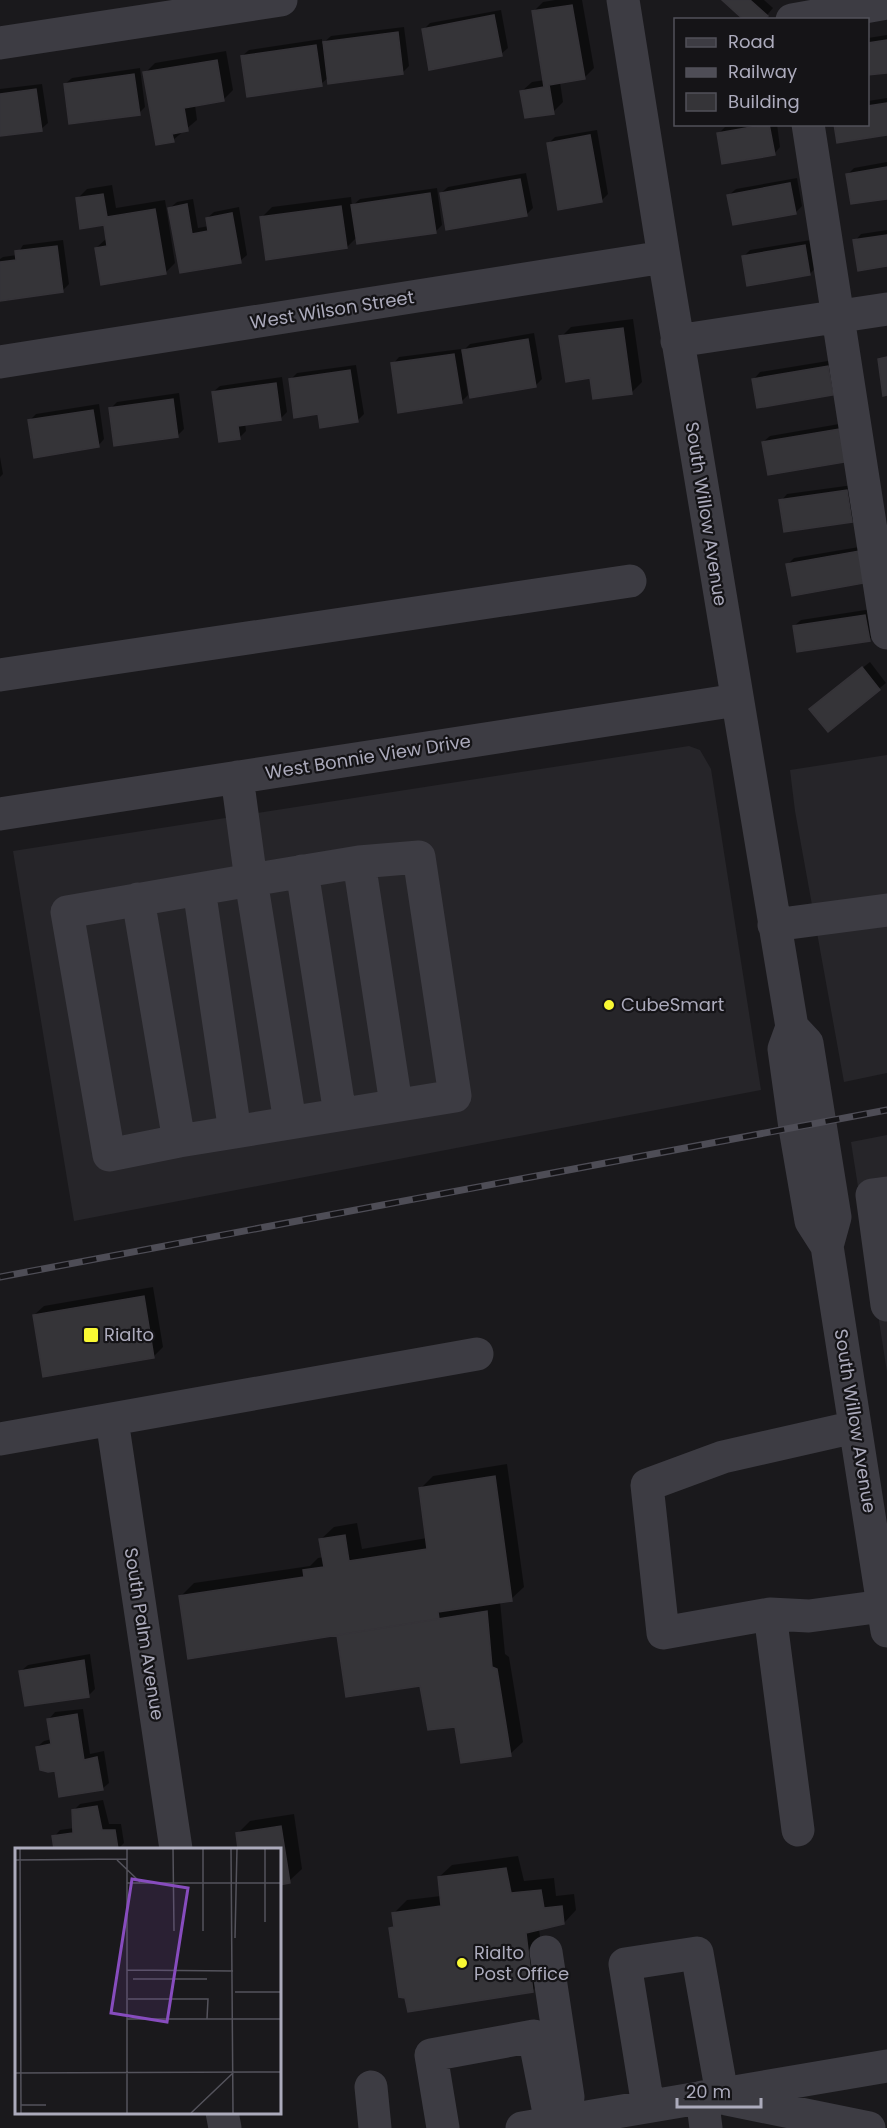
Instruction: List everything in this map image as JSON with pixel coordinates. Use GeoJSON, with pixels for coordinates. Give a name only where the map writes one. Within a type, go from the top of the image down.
{"type":"FeatureCollection","features":[{"type":"Feature","properties":{"kind":"street"},"geometry":{"type":"LineString","coordinates":[[0,43],[281,0]]}},
{"type":"Feature","properties":{"kind":"street","name":"South Willow Avenue"},"geometry":{"type":"LineString","coordinates":[[623,0],[792,1027],[784,1049],[795,1128],[811,1221],[828,1246],[855,1427],[875,1478],[885,1619]]}},
{"type":"Feature","properties":{"kind":"street"},"geometry":{"type":"LineString","coordinates":[[803,18],[887,3]]}},
{"type":"Feature","properties":{"kind":"street"},"geometry":{"type":"LineString","coordinates":[[808,126],[887,633]]}},
{"type":"Feature","properties":{"kind":"street","name":"West Wilson Street"},"geometry":{"type":"LineString","coordinates":[[0,362],[664,257]]}},
{"type":"Feature","properties":{"kind":"street"},"geometry":{"type":"LineString","coordinates":[[678,341],[887,309]]}},
{"type":"Feature","properties":{"kind":"street"},"geometry":{"type":"LineString","coordinates":[[0,675],[630,581]]}},
{"type":"Feature","properties":{"kind":"street","name":"West Bonnie View Drive"},"geometry":{"type":"LineString","coordinates":[[0,814],[737,700]]}},
{"type":"Feature","properties":{"kind":"street"},"geometry":{"type":"LineString","coordinates":[[237,777],[251,880],[290,1122]]}},
{"type":"Feature","properties":{"kind":"street"},"geometry":{"type":"LineString","coordinates":[[419,857],[455,1096],[290,1122],[109,1155],[67,912],[302,871],[359,862],[419,857]]}},
{"type":"Feature","properties":{"kind":"street"},"geometry":{"type":"LineString","coordinates":[[359,862],[396,1104]]}},
{"type":"Feature","properties":{"kind":"street"},"geometry":{"type":"LineString","coordinates":[[302,871],[340,1114]]}},
{"type":"Feature","properties":{"kind":"street"},"geometry":{"type":"LineString","coordinates":[[198,889],[235,1132]]}},
{"type":"Feature","properties":{"kind":"street"},"geometry":{"type":"LineString","coordinates":[[138,899],[180,1141]]}},
{"type":"Feature","properties":{"kind":"street"},"geometry":{"type":"LineString","coordinates":[[774,925],[887,910]]}},
{"type":"Feature","properties":{"kind":"street"},"geometry":{"type":"LineString","coordinates":[[837,1309],[887,1304],[872,1195],[887,1193]]}},
{"type":"Feature","properties":{"kind":"street"},"geometry":{"type":"LineString","coordinates":[[828,1246],[878,1238]]}},
{"type":"Feature","properties":{"kind":"street"},"geometry":{"type":"LineString","coordinates":[[0,1439],[477,1354]]}},
{"type":"Feature","properties":{"kind":"street","name":"South Palm Avenue"},"geometry":{"type":"LineString","coordinates":[[112,1420],[176,1848]]}},
{"type":"Feature","properties":{"kind":"street"},"geometry":{"type":"LineString","coordinates":[[855,1427],[723,1457],[647,1485],[663,1633],[770,1614],[885,1619]]}},
{"type":"Feature","properties":{"kind":"street"},"geometry":{"type":"LineString","coordinates":[[770,1614],[798,1830]]}},
{"type":"Feature","properties":{"kind":"street"},"geometry":{"type":"LineString","coordinates":[[546,1952],[548,2124]]}},
{"type":"Feature","properties":{"kind":"street"},"geometry":{"type":"LineString","coordinates":[[648,2106],[625,1964],[697,1953],[710,2104]]}},
{"type":"Feature","properties":{"kind":"street"},"geometry":{"type":"LineString","coordinates":[[443,2128],[431,2055],[534,2036],[548,2124]]}},
{"type":"Feature","properties":{"kind":"street"},"geometry":{"type":"LineString","coordinates":[[548,2124],[648,2106],[710,2104],[887,2066]]}},
{"type":"Feature","properties":{"kind":"street"},"geometry":{"type":"LineString","coordinates":[[371,2087],[375,2128]]}},
{"type":"Feature","properties":{"kind":"street"},"geometry":{"type":"LineString","coordinates":[[710,2104],[869,2128]]}},
{"type":"Feature","properties":{"kind":"street"},"geometry":{"type":"LineString","coordinates":[[222,2113],[225,2128]]}},
{"type":"Feature","properties":{"kind":"shaded area"},"geometry":{"type":"Polygon","coordinates":[[[689,746],[700,750],[711,769],[761,1090],[74,1221],[13,851],[689,746]]]}},
{"type":"Feature","properties":{"kind":"shaded area"},"geometry":{"type":"Polygon","coordinates":[[[887,755],[887,1073],[844,1082],[795,811],[790,770],[887,755]]]}},
{"type":"Feature","properties":{"kind":"shaded area"},"geometry":{"type":"Polygon","coordinates":[[[887,1135],[887,1372],[851,1142],[887,1135]]]}},
{"type":"Feature","properties":{"kind":"building"},"geometry":{"type":"Polygon","coordinates":[[[722,0],[750,0],[768,16],[766,18],[742,18],[722,0]]]}},
{"type":"Feature","properties":{"kind":"building"},"geometry":{"type":"Polygon","coordinates":[[[572,5],[585,79],[549,85],[554,114],[525,118],[520,91],[544,87],[532,11],[572,5]]]}},
{"type":"Feature","properties":{"kind":"building"},"geometry":{"type":"Polygon","coordinates":[[[494,15],[502,56],[429,70],[422,29],[494,15]]]}},
{"type":"Feature","properties":{"kind":"building"},"geometry":{"type":"Polygon","coordinates":[[[398,32],[403,74],[328,84],[323,42],[398,32]]]}},
{"type":"Feature","properties":{"kind":"building"},"geometry":{"type":"Polygon","coordinates":[[[887,40],[887,73],[869,75],[869,43],[887,40]]]}},
{"type":"Feature","properties":{"kind":"building"},"geometry":{"type":"Polygon","coordinates":[[[316,45],[322,86],[247,97],[241,56],[316,45]]]}},
{"type":"Feature","properties":{"kind":"building"},"geometry":{"type":"Polygon","coordinates":[[[217,60],[224,101],[184,108],[188,131],[172,134],[174,142],[156,145],[143,72],[217,60]]]}},
{"type":"Feature","properties":{"kind":"building"},"geometry":{"type":"Polygon","coordinates":[[[134,74],[140,115],[69,124],[64,84],[134,74]]]}},
{"type":"Feature","properties":{"kind":"building"},"geometry":{"type":"Polygon","coordinates":[[[36,89],[42,131],[0,136],[0,94],[36,89]]]}},
{"type":"Feature","properties":{"kind":"building"},"geometry":{"type":"Polygon","coordinates":[[[887,103],[887,135],[837,143],[834,126],[869,126],[869,106],[887,103]]]}},
{"type":"Feature","properties":{"kind":"building"},"geometry":{"type":"Polygon","coordinates":[[[769,126],[775,155],[722,164],[717,133],[769,126]]]}},
{"type":"Feature","properties":{"kind":"building"},"geometry":{"type":"Polygon","coordinates":[[[590,135],[602,202],[558,210],[547,143],[590,135]]]}},
{"type":"Feature","properties":{"kind":"building"},"geometry":{"type":"Polygon","coordinates":[[[887,167],[887,199],[851,204],[846,174],[887,167]]]}},
{"type":"Feature","properties":{"kind":"building"},"geometry":{"type":"Polygon","coordinates":[[[520,179],[527,216],[446,230],[440,193],[520,179]]]}},
{"type":"Feature","properties":{"kind":"building"},"geometry":{"type":"Polygon","coordinates":[[[790,183],[796,214],[733,225],[727,195],[790,183]]]}},
{"type":"Feature","properties":{"kind":"building"},"geometry":{"type":"Polygon","coordinates":[[[430,193],[436,233],[357,244],[351,205],[430,193]]]}},
{"type":"Feature","properties":{"kind":"building"},"geometry":{"type":"Polygon","coordinates":[[[103,194],[107,217],[155,209],[166,274],[101,285],[95,248],[107,246],[104,225],[80,229],[76,198],[103,194]]]}},
{"type":"Feature","properties":{"kind":"building"},"geometry":{"type":"Polygon","coordinates":[[[187,204],[192,234],[208,231],[206,218],[232,213],[241,263],[180,273],[168,208],[187,204]]]}},
{"type":"Feature","properties":{"kind":"building"},"geometry":{"type":"Polygon","coordinates":[[[341,206],[347,248],[266,260],[260,217],[341,206]]]}},
{"type":"Feature","properties":{"kind":"building"},"geometry":{"type":"Polygon","coordinates":[[[887,235],[887,266],[858,271],[853,240],[887,235]]]}},
{"type":"Feature","properties":{"kind":"building"},"geometry":{"type":"Polygon","coordinates":[[[805,245],[810,275],[747,286],[742,256],[805,245]]]}},
{"type":"Feature","properties":{"kind":"building"},"geometry":{"type":"Polygon","coordinates":[[[57,246],[63,292],[0,301],[0,262],[16,260],[15,251],[57,246]]]}},
{"type":"Feature","properties":{"kind":"building"},"geometry":{"type":"Polygon","coordinates":[[[623,328],[632,394],[593,399],[590,378],[566,382],[559,336],[623,328]]]}},
{"type":"Feature","properties":{"kind":"building"},"geometry":{"type":"Polygon","coordinates":[[[528,339],[536,387],[470,398],[462,350],[528,339]]]}},
{"type":"Feature","properties":{"kind":"building"},"geometry":{"type":"Polygon","coordinates":[[[454,354],[462,403],[398,413],[391,363],[454,354]]]}},
{"type":"Feature","properties":{"kind":"building"},"geometry":{"type":"Polygon","coordinates":[[[887,357],[887,395],[883,396],[878,359],[887,357]]]}},
{"type":"Feature","properties":{"kind":"building"},"geometry":{"type":"Polygon","coordinates":[[[828,366],[833,395],[757,408],[752,379],[828,366]]]}},
{"type":"Feature","properties":{"kind":"building"},"geometry":{"type":"Polygon","coordinates":[[[350,370],[358,422],[320,428],[318,414],[294,418],[289,379],[350,370]]]}},
{"type":"Feature","properties":{"kind":"building"},"geometry":{"type":"Polygon","coordinates":[[[276,383],[281,420],[238,426],[240,439],[219,442],[212,392],[276,383]]]}},
{"type":"Feature","properties":{"kind":"building"},"geometry":{"type":"Polygon","coordinates":[[[173,399],[178,437],[114,446],[109,408],[173,399]]]}},
{"type":"Feature","properties":{"kind":"building"},"geometry":{"type":"Polygon","coordinates":[[[93,410],[99,447],[34,458],[28,420],[93,410]]]}},
{"type":"Feature","properties":{"kind":"building"},"geometry":{"type":"Polygon","coordinates":[[[839,429],[845,462],[768,475],[762,442],[839,429]]]}},
{"type":"Feature","properties":{"kind":"building"},"geometry":{"type":"Polygon","coordinates":[[[847,490],[852,522],[784,532],[779,500],[847,490]]]}},
{"type":"Feature","properties":{"kind":"building"},"geometry":{"type":"Polygon","coordinates":[[[859,551],[864,583],[792,596],[786,564],[859,551]]]}},
{"type":"Feature","properties":{"kind":"building"},"geometry":{"type":"Polygon","coordinates":[[[865,615],[870,641],[797,652],[793,626],[865,615]]]}},
{"type":"Feature","properties":{"kind":"building"},"geometry":{"type":"Polygon","coordinates":[[[862,667],[880,690],[828,732],[809,709],[862,667]]]}},
{"type":"Feature","properties":{"kind":"building","name":"Rialto"},"geometry":{"type":"Polygon","coordinates":[[[144,1296],[154,1358],[43,1377],[33,1315],[144,1296]]]}},
{"type":"Feature","properties":{"kind":"building"},"geometry":{"type":"Polygon","coordinates":[[[495,1476],[512,1601],[438,1612],[439,1619],[188,1659],[179,1596],[304,1577],[303,1570],[324,1567],[319,1539],[345,1535],[349,1561],[427,1549],[419,1488],[495,1476]]]}},
{"type":"Feature","properties":{"kind":"building"},"geometry":{"type":"Polygon","coordinates":[[[487,1611],[492,1667],[497,1669],[511,1756],[461,1763],[455,1727],[428,1730],[420,1686],[346,1697],[337,1635],[487,1611]]]}},
{"type":"Feature","properties":{"kind":"building"},"geometry":{"type":"Polygon","coordinates":[[[84,1660],[89,1697],[25,1706],[19,1671],[84,1660]]]}},
{"type":"Feature","properties":{"kind":"building"},"geometry":{"type":"Polygon","coordinates":[[[77,1714],[84,1760],[97,1757],[103,1790],[59,1797],[55,1771],[40,1770],[36,1747],[51,1744],[47,1719],[77,1714]]]}},
{"type":"Feature","properties":{"kind":"building"},"geometry":{"type":"Polygon","coordinates":[[[97,1806],[102,1830],[115,1830],[118,1848],[54,1848],[52,1836],[73,1833],[72,1810],[97,1806]]]}},
{"type":"Feature","properties":{"kind":"building"},"geometry":{"type":"Polygon","coordinates":[[[281,1826],[290,1883],[280,1885],[280,1848],[238,1848],[236,1833],[281,1826]]]}},
{"type":"Feature","properties":{"kind":"building","name":"Rialto Post Office"},"geometry":{"type":"Polygon","coordinates":[[[506,1868],[511,1893],[541,1890],[544,1908],[562,1906],[564,1924],[526,1933],[533,1992],[408,2012],[405,1998],[399,1997],[389,1928],[394,1927],[392,1913],[441,1906],[438,1877],[506,1868]]]}},
{"type":"Feature","properties":{"kind":"railway"},"geometry":{"type":"LineString","coordinates":[[0,1277],[887,1110]]}},
{"type":"Feature","properties":{"kind":"place","name":"CubeSmart"},"geometry":{"type":"Point","coordinates":[609,1005]}},
{"type":"Feature","properties":{"kind":"place","name":"Rialto"},"geometry":{"type":"Point","coordinates":[91,1335]}},
{"type":"Feature","properties":{"kind":"place","name":"Rialto Post Office"},"geometry":{"type":"Point","coordinates":[462,1963]}}]}
